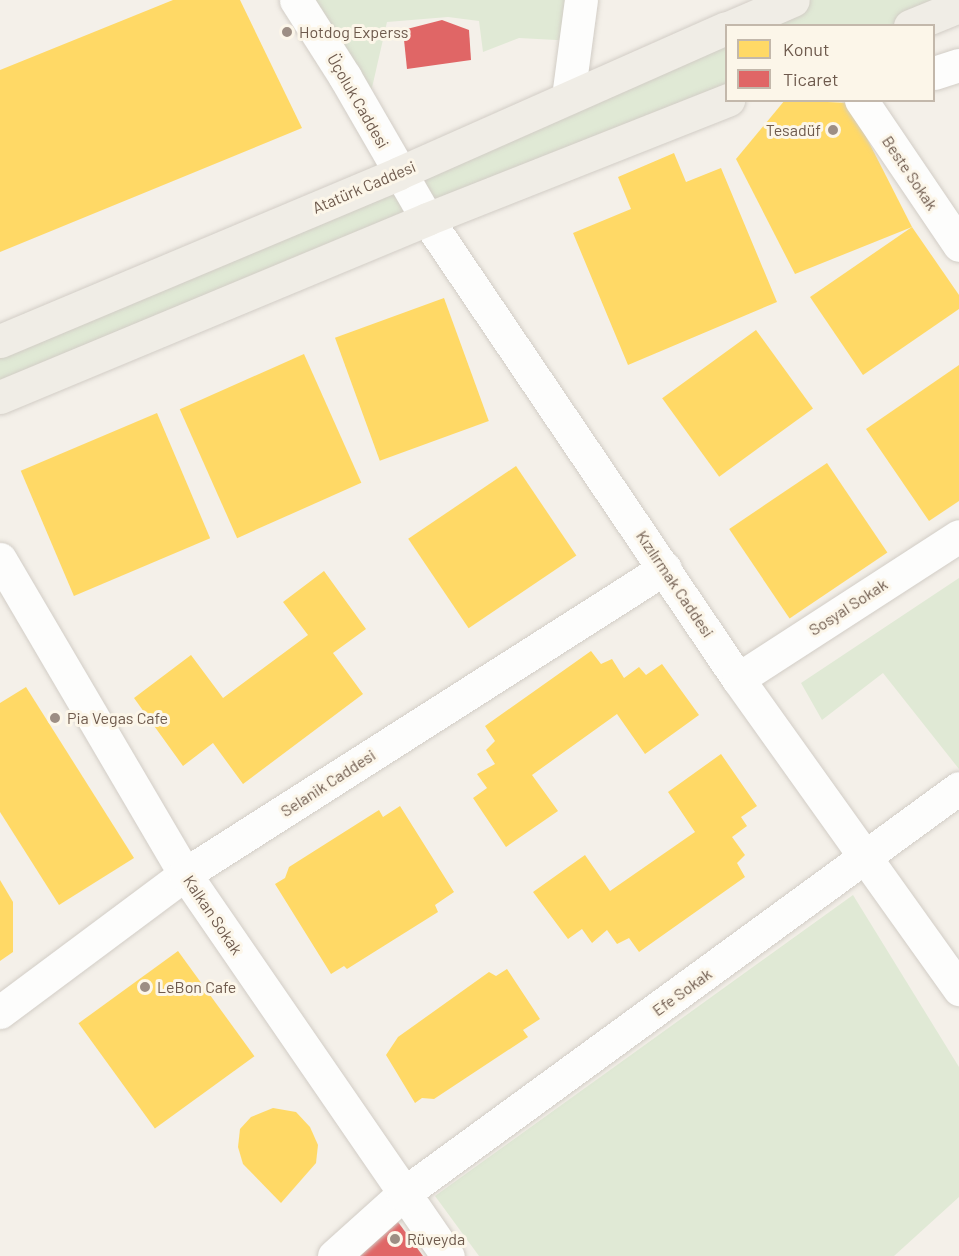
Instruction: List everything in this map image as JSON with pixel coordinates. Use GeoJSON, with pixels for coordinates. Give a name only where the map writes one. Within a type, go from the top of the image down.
{"type":"FeatureCollection","features":[{"type":"Feature","properties":{"kind":"main road"},"geometry":{"type":"LineString","coordinates":[[738,24],[793,0]]}},
{"type":"Feature","properties":{"kind":"main road"},"geometry":{"type":"LineString","coordinates":[[915,24],[959,6]]}},
{"type":"Feature","properties":{"kind":"main road","name":"Atatürk Caddesi"},"geometry":{"type":"LineString","coordinates":[[0,340],[399,173],[725,28]]}},
{"type":"Feature","properties":{"kind":"main road"},"geometry":{"type":"LineString","coordinates":[[0,397],[427,219],[725,101]]}},
{"type":"Feature","properties":{"kind":"street","name":"Üçoluk Caddesi"},"geometry":{"type":"LineString","coordinates":[[296,0],[399,173]]}},
{"type":"Feature","properties":{"kind":"street"},"geometry":{"type":"LineString","coordinates":[[568,97],[581,0]]}},
{"type":"Feature","properties":{"kind":"street"},"geometry":{"type":"LineString","coordinates":[[935,72],[959,65]]}},
{"type":"Feature","properties":{"kind":"street","name":"Beste Sokak"},"geometry":{"type":"LineString","coordinates":[[862,102],[959,245]]}},
{"type":"Feature","properties":{"kind":"street","name":"Kızılırmak Caddesi"},"geometry":{"type":"LineString","coordinates":[[399,173],[427,219],[738,679],[868,856],[959,989]]}},
{"type":"Feature","properties":{"kind":"street","name":"Sosyal Sokak"},"geometry":{"type":"LineString","coordinates":[[738,679],[959,536]]}},
{"type":"Feature","properties":{"kind":"street","name":"Kalkan Sokak"},"geometry":{"type":"LineString","coordinates":[[0,559],[185,874],[403,1194],[448,1256]]}},
{"type":"Feature","properties":{"kind":"street","name":"Selanik Caddesi"},"geometry":{"type":"LineString","coordinates":[[3,1004],[185,874],[665,568]]}},
{"type":"Feature","properties":{"kind":"street","name":"Efe Sokak"},"geometry":{"type":"LineString","coordinates":[[334,1256],[403,1194],[959,788]]}},
{"type":"Feature","properties":{"kind":"green space"},"geometry":{"type":"Polygon","coordinates":[[[296,0],[581,0],[575,41],[519,38],[483,52],[479,21],[448,17],[387,22],[366,114],[296,0]]]}},
{"type":"Feature","properties":{"kind":"green space"},"geometry":{"type":"Polygon","coordinates":[[[794,0],[959,0],[912,24],[738,24],[794,0]]]}},
{"type":"Feature","properties":{"kind":"green space"},"geometry":{"type":"Polygon","coordinates":[[[725,28],[725,100],[0,397],[0,341],[725,28]]]}},
{"type":"Feature","properties":{"kind":"green space"},"geometry":{"type":"Polygon","coordinates":[[[959,578],[959,769],[883,673],[822,720],[801,683],[959,578]]]}},
{"type":"Feature","properties":{"kind":"green space"},"geometry":{"type":"Polygon","coordinates":[[[853,895],[959,1067],[959,1197],[894,1256],[479,1256],[435,1196],[853,895]]]}},
{"type":"Feature","properties":{"kind":"building: Konut"},"geometry":{"type":"Polygon","coordinates":[[[173,0],[240,0],[302,128],[0,252],[0,70],[173,0]]]}},
{"type":"Feature","properties":{"kind":"building: Konut"},"geometry":{"type":"Polygon","coordinates":[[[783,102],[849,103],[912,227],[795,274],[736,159],[783,102]]]}},
{"type":"Feature","properties":{"kind":"building: Konut"},"geometry":{"type":"Polygon","coordinates":[[[674,153],[686,182],[721,168],[777,302],[628,365],[573,233],[631,209],[618,177],[674,153]]]}},
{"type":"Feature","properties":{"kind":"building: Konut"},"geometry":{"type":"Polygon","coordinates":[[[912,227],[959,295],[959,309],[863,375],[810,297],[912,227]]]}},
{"type":"Feature","properties":{"kind":"building: Konut"},"geometry":{"type":"Polygon","coordinates":[[[444,298],[489,421],[380,461],[335,338],[444,298]]]}},
{"type":"Feature","properties":{"kind":"building: Konut"},"geometry":{"type":"Polygon","coordinates":[[[756,330],[813,408],[719,477],[662,398],[756,330]]]}},
{"type":"Feature","properties":{"kind":"building: Konut"},"geometry":{"type":"Polygon","coordinates":[[[304,354],[361,483],[237,538],[180,409],[304,354]]]}},
{"type":"Feature","properties":{"kind":"building: Konut"},"geometry":{"type":"Polygon","coordinates":[[[959,365],[959,501],[929,521],[866,429],[959,365]]]}},
{"type":"Feature","properties":{"kind":"building: Konut"},"geometry":{"type":"Polygon","coordinates":[[[157,413],[210,538],[74,596],[21,471],[157,413]]]}},
{"type":"Feature","properties":{"kind":"building: Konut"},"geometry":{"type":"Polygon","coordinates":[[[827,463],[887,553],[790,619],[729,529],[827,463]]]}},
{"type":"Feature","properties":{"kind":"building: Konut"},"geometry":{"type":"Polygon","coordinates":[[[516,466],[576,556],[469,628],[408,539],[516,466]]]}},
{"type":"Feature","properties":{"kind":"building: Konut"},"geometry":{"type":"Polygon","coordinates":[[[324,571],[366,629],[333,653],[363,694],[243,784],[213,743],[183,766],[134,698],[191,655],[223,698],[308,635],[283,602],[324,571]]]}},
{"type":"Feature","properties":{"kind":"building: Konut"},"geometry":{"type":"Polygon","coordinates":[[[591,651],[601,664],[612,659],[624,678],[639,667],[646,675],[662,664],[699,715],[645,754],[617,714],[532,775],[558,811],[506,847],[473,798],[487,788],[477,774],[495,764],[486,750],[495,741],[485,726],[591,651]]]}},
{"type":"Feature","properties":{"kind":"building: Konut"},"geometry":{"type":"Polygon","coordinates":[[[26,687],[134,858],[59,905],[0,812],[0,703],[26,687]]]}},
{"type":"Feature","properties":{"kind":"building: Konut"},"geometry":{"type":"Polygon","coordinates":[[[721,754],[757,806],[741,817],[747,826],[732,837],[745,855],[737,863],[745,877],[639,952],[629,938],[617,944],[607,930],[592,943],[582,929],[568,939],[533,892],[585,855],[610,891],[695,832],[668,792],[721,754]]]}},
{"type":"Feature","properties":{"kind":"building: Konut"},"geometry":{"type":"Polygon","coordinates":[[[400,806],[454,892],[435,905],[438,912],[347,969],[344,966],[331,974],[275,884],[285,878],[289,867],[379,810],[383,817],[400,806]]]}},
{"type":"Feature","properties":{"kind":"building: Konut"},"geometry":{"type":"Polygon","coordinates":[[[0,880],[13,902],[13,952],[0,961],[0,880]]]}},
{"type":"Feature","properties":{"kind":"building: Konut"},"geometry":{"type":"Polygon","coordinates":[[[178,951],[254,1056],[155,1128],[78,1023],[178,951]]]}},
{"type":"Feature","properties":{"kind":"building: Konut"},"geometry":{"type":"Polygon","coordinates":[[[507,969],[540,1019],[523,1030],[528,1037],[434,1099],[422,1098],[415,1103],[386,1055],[398,1037],[489,972],[496,976],[507,969]]]}},
{"type":"Feature","properties":{"kind":"building: Konut"},"geometry":{"type":"Polygon","coordinates":[[[273,1108],[296,1112],[310,1127],[318,1145],[316,1163],[281,1203],[243,1164],[238,1147],[240,1129],[251,1117],[273,1108]]]}},
{"type":"Feature","properties":{"kind":"building: Ticaret"},"geometry":{"type":"Polygon","coordinates":[[[442,20],[469,30],[471,60],[407,69],[403,30],[442,20]]]}},
{"type":"Feature","properties":{"kind":"building: Ticaret","name":"Rüveyda"},"geometry":{"type":"Polygon","coordinates":[[[398,1222],[423,1256],[360,1256],[398,1222]]]}},
{"type":"Feature","properties":{"kind":"place","name":"Hotdog Experss"},"geometry":{"type":"Point","coordinates":[287,32]}},
{"type":"Feature","properties":{"kind":"place","name":"Tesadüf"},"geometry":{"type":"Point","coordinates":[833,130]}},
{"type":"Feature","properties":{"kind":"place","name":"Pia Vegas Cafe"},"geometry":{"type":"Point","coordinates":[55,718]}},
{"type":"Feature","properties":{"kind":"place","name":"LeBon Cafe"},"geometry":{"type":"Point","coordinates":[145,987]}},
{"type":"Feature","properties":{"kind":"place","name":"Rüveyda"},"geometry":{"type":"Point","coordinates":[395,1239]}}]}
